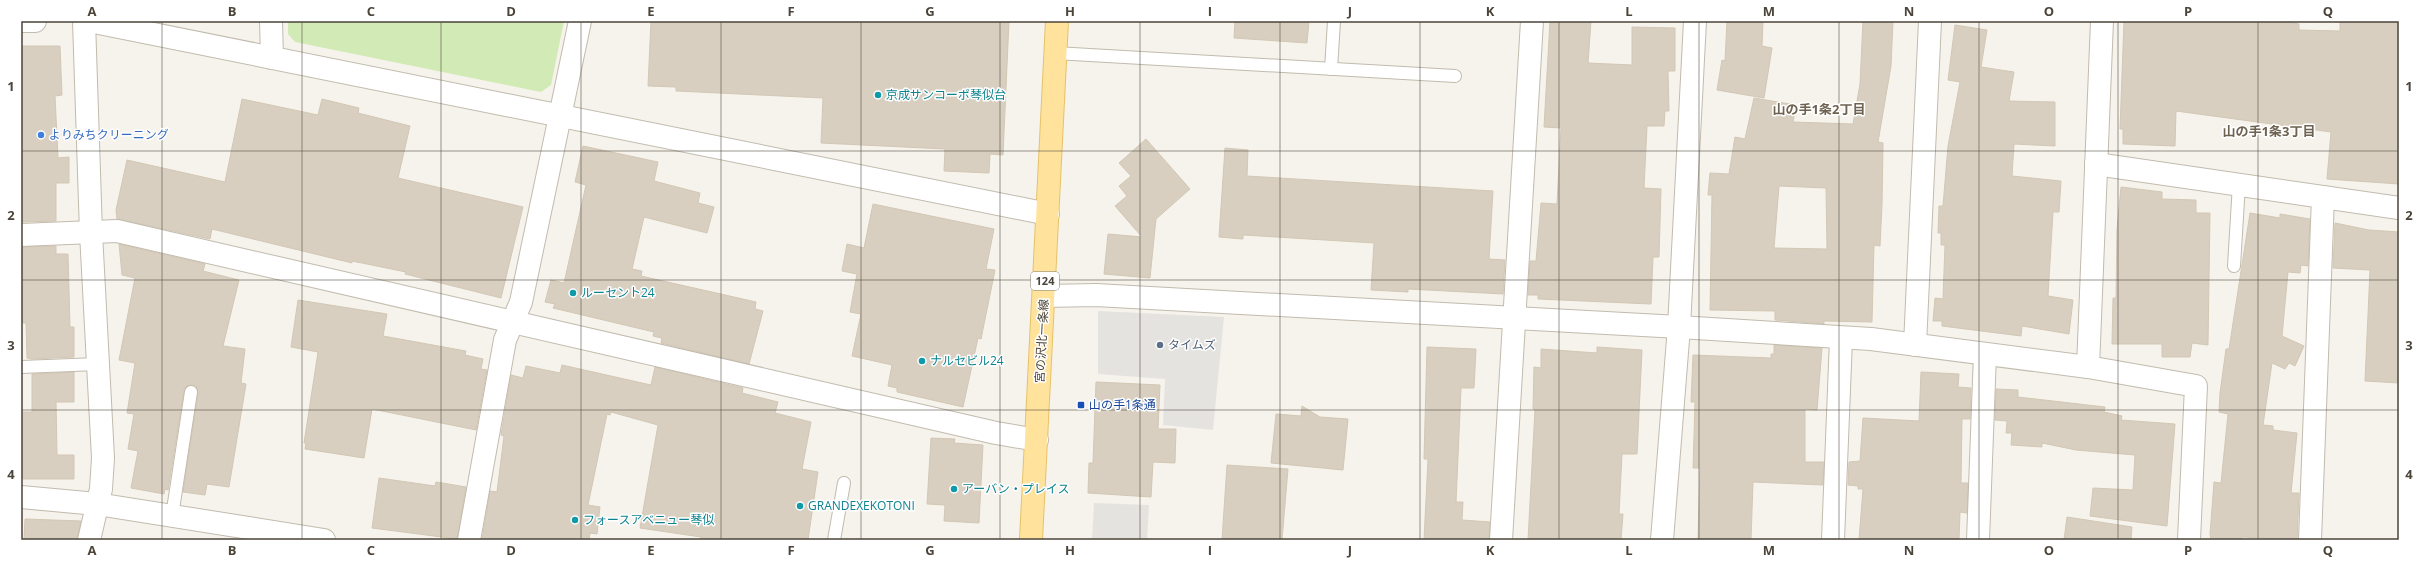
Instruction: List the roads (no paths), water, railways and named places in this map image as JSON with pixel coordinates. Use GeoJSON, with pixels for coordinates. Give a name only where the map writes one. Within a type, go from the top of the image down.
{"type":"FeatureCollection","features":[{"type":"Feature","properties":{"kind":"main road","name":"宮の沢北一条線"},"geometry":{"type":"LineString","coordinates":[[1031,540],[1048,214],[1056,21]]}},
{"type":"Feature","properties":{"kind":"street"},"geometry":{"type":"LineString","coordinates":[[21,21],[35,21]]}},
{"type":"Feature","properties":{"kind":"street"},"geometry":{"type":"LineString","coordinates":[[84,21],[91,233],[103,458],[97,504],[90,540]]}},
{"type":"Feature","properties":{"kind":"street"},"geometry":{"type":"LineString","coordinates":[[89,21],[1048,214]]}},
{"type":"Feature","properties":{"kind":"street"},"geometry":{"type":"LineString","coordinates":[[271,21],[272,58]]}},
{"type":"Feature","properties":{"kind":"street"},"geometry":{"type":"LineString","coordinates":[[469,540],[505,340],[522,302],[580,21]]}},
{"type":"Feature","properties":{"kind":"street"},"geometry":{"type":"LineString","coordinates":[[1501,540],[1532,21]]}},
{"type":"Feature","properties":{"kind":"street"},"geometry":{"type":"LineString","coordinates":[[1662,540],[1679,326],[1695,21]]}},
{"type":"Feature","properties":{"kind":"street"},"geometry":{"type":"LineString","coordinates":[[1915,345],[1930,21]]}},
{"type":"Feature","properties":{"kind":"street"},"geometry":{"type":"LineString","coordinates":[[2088,367],[2102,21]]}},
{"type":"Feature","properties":{"kind":"street"},"geometry":{"type":"LineString","coordinates":[[2096,164],[2399,208]]}},
{"type":"Feature","properties":{"kind":"street"},"geometry":{"type":"LineString","coordinates":[[2310,540],[2323,197]]}},
{"type":"Feature","properties":{"kind":"street"},"geometry":{"type":"LineString","coordinates":[[21,235],[117,231],[513,320],[996,433],[1037,440]]}},
{"type":"Feature","properties":{"kind":"street"},"geometry":{"type":"LineString","coordinates":[[1044,296],[1096,295],[1515,319],[1679,326],[1871,340],[2088,367],[2196,386],[2189,540]]}},
{"type":"Feature","properties":{"kind":"street"},"geometry":{"type":"LineString","coordinates":[[1833,540],[1841,339]]}},
{"type":"Feature","properties":{"kind":"street"},"geometry":{"type":"LineString","coordinates":[[1978,540],[1985,354]]}},
{"type":"Feature","properties":{"kind":"street"},"geometry":{"type":"LineString","coordinates":[[21,497],[97,504],[324,540]]}},
{"type":"Feature","properties":{"kind":"lane"},"geometry":{"type":"LineString","coordinates":[[1331,69],[1334,21]]}},
{"type":"Feature","properties":{"kind":"lane"},"geometry":{"type":"LineString","coordinates":[[1055,54],[1455,76]]}},
{"type":"Feature","properties":{"kind":"lane"},"geometry":{"type":"LineString","coordinates":[[2234,266],[2239,184]]}},
{"type":"Feature","properties":{"kind":"lane"},"geometry":{"type":"LineString","coordinates":[[21,367],[98,364]]}},
{"type":"Feature","properties":{"kind":"lane"},"geometry":{"type":"LineString","coordinates":[[172,516],[191,392]]}},
{"type":"Feature","properties":{"kind":"lane"},"geometry":{"type":"LineString","coordinates":[[834,540],[844,484]]}},
{"type":"Feature","properties":{"kind":"place","name":"京成サンコーポ琴似台"},"geometry":{"type":"Point","coordinates":[878,95]}},
{"type":"Feature","properties":{"kind":"place","name":"よりみちクリーニング"},"geometry":{"type":"Point","coordinates":[41,135]}},
{"type":"Feature","properties":{"kind":"place","name":"ルーセント24"},"geometry":{"type":"Point","coordinates":[573,293]}},
{"type":"Feature","properties":{"kind":"place","name":"タイムズ"},"geometry":{"type":"Point","coordinates":[1160,345]}},
{"type":"Feature","properties":{"kind":"place","name":"ナルセビル24"},"geometry":{"type":"Point","coordinates":[922,361]}},
{"type":"Feature","properties":{"kind":"place","name":"山の手1条通"},"geometry":{"type":"Point","coordinates":[1081,405]}},
{"type":"Feature","properties":{"kind":"place","name":"アーバン・プレイス"},"geometry":{"type":"Point","coordinates":[954,489]}},
{"type":"Feature","properties":{"kind":"place","name":"GRANDEXEKOTONI"},"geometry":{"type":"Point","coordinates":[800,506]}},
{"type":"Feature","properties":{"kind":"place","name":"フォースアベニュー琴似"},"geometry":{"type":"Point","coordinates":[575,520]}},
{"type":"Feature","properties":{"kind":"district","name":"山の手1条2丁目"},"geometry":{"type":"Point","coordinates":[1819,109]}},
{"type":"Feature","properties":{"kind":"district","name":"山の手1条3丁目"},"geometry":{"type":"Point","coordinates":[2269,131]}}]}
